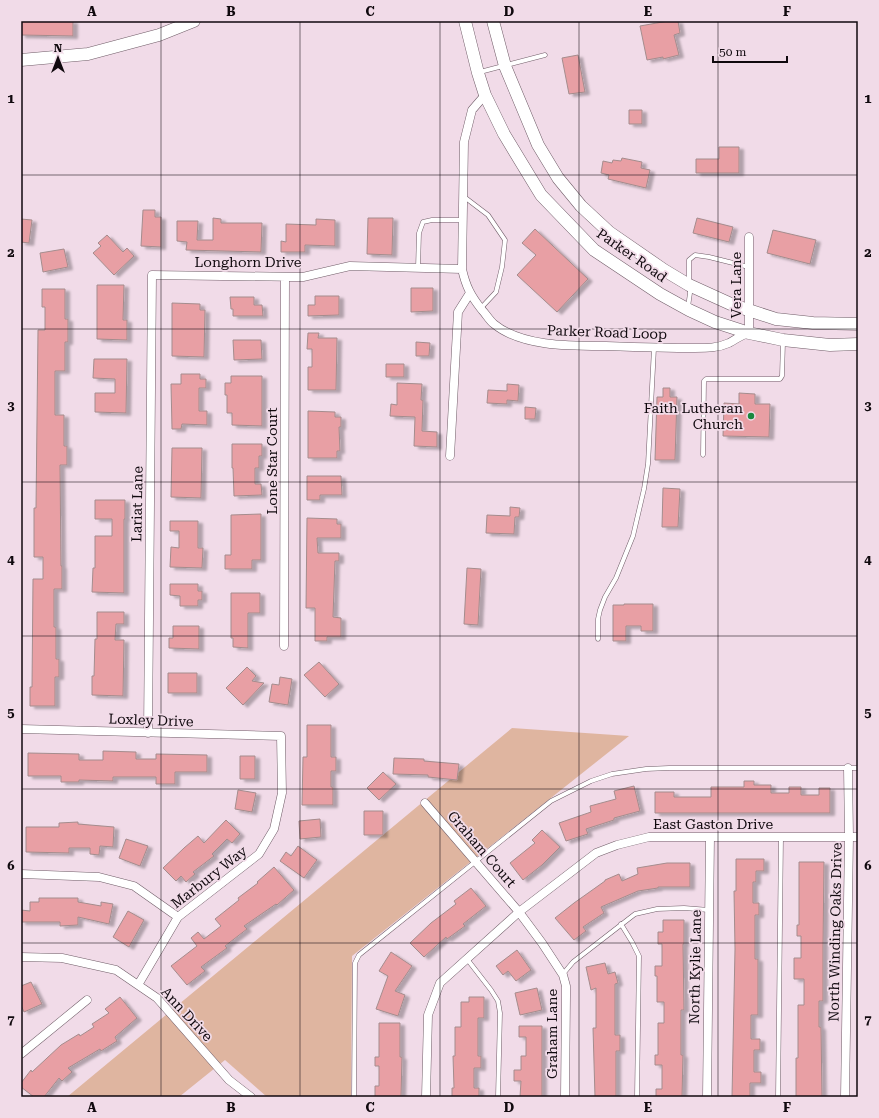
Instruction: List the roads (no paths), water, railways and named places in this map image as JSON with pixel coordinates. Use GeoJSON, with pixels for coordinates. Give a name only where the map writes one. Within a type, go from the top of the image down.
{"type":"FeatureCollection","features":[{"type":"Feature","properties":{"kind":"main road"},"geometry":{"type":"LineString","coordinates":[[21,60],[88,54],[159,35],[194,21]]}},
{"type":"Feature","properties":{"kind":"main road","name":"Parker Road"},"geometry":{"type":"LineString","coordinates":[[465,21],[485,95],[504,134],[542,195],[594,250],[647,286],[687,310],[715,322],[749,333],[783,340],[830,345],[858,344]]}},
{"type":"Feature","properties":{"kind":"main road","name":"Parker Road"},"geometry":{"type":"LineString","coordinates":[[493,21],[505,66],[538,145],[558,178],[581,206],[609,232],[664,270],[689,285],[733,305],[776,319],[813,323],[858,324]]}},
{"type":"Feature","properties":{"kind":"street","name":"Parker Road Loop"},"geometry":{"type":"LineString","coordinates":[[485,95],[472,110],[464,142],[462,269],[465,283],[470,293],[492,323],[512,335],[540,343],[565,346],[712,348],[730,342],[749,333]]}},
{"type":"Feature","properties":{"kind":"street","name":"Vera Lane"},"geometry":{"type":"LineString","coordinates":[[749,333],[748,268],[750,237]]}},
{"type":"Feature","properties":{"kind":"street","name":"Longhorn Drive"},"geometry":{"type":"LineString","coordinates":[[152,274],[303,277],[350,266],[462,269]]}},
{"type":"Feature","properties":{"kind":"street","name":"Lariat Lane"},"geometry":{"type":"LineString","coordinates":[[148,733],[152,274]]}},
{"type":"Feature","properties":{"kind":"street","name":"Lone Star Court"},"geometry":{"type":"LineString","coordinates":[[284,646],[286,276]]}},
{"type":"Feature","properties":{"kind":"street"},"geometry":{"type":"LineString","coordinates":[[450,456],[458,312],[470,293]]}},
{"type":"Feature","properties":{"kind":"street","name":"Loxley Drive"},"geometry":{"type":"LineString","coordinates":[[21,729],[281,736]]}},
{"type":"Feature","properties":{"kind":"street","name":"Marbury Way"},"geometry":{"type":"LineString","coordinates":[[138,985],[178,916],[259,854],[274,829],[282,793],[281,736]]}},
{"type":"Feature","properties":{"kind":"street","name":"North Winding Oaks Drive"},"geometry":{"type":"LineString","coordinates":[[845,1097],[849,837],[848,768]]}},
{"type":"Feature","properties":{"kind":"street","name":"Graham Court"},"geometry":{"type":"LineString","coordinates":[[425,803],[519,912]]}},
{"type":"Feature","properties":{"kind":"street","name":"East Gaston Drive"},"geometry":{"type":"LineString","coordinates":[[426,1097],[428,1015],[440,983],[519,912],[596,853],[617,844],[649,837],[858,837]]}},
{"type":"Feature","properties":{"kind":"street","name":"North Kylie Lane"},"geometry":{"type":"LineString","coordinates":[[707,1097],[710,837]]}},
{"type":"Feature","properties":{"kind":"street"},"geometry":{"type":"LineString","coordinates":[[21,874],[99,877],[134,886],[178,916]]}},
{"type":"Feature","properties":{"kind":"street","name":"Graham Lane"},"geometry":{"type":"LineString","coordinates":[[519,912],[557,964],[563,975],[566,986],[565,1097]]}},
{"type":"Feature","properties":{"kind":"street","name":"Ann Drive"},"geometry":{"type":"LineString","coordinates":[[21,957],[62,958],[116,970],[157,998],[229,1080],[251,1097]]}},
{"type":"Feature","properties":{"kind":"street"},"geometry":{"type":"LineString","coordinates":[[21,1054],[88,1000]]}},
{"type":"Feature","properties":{"kind":"lane"},"geometry":{"type":"LineString","coordinates":[[478,73],[545,55]]}},
{"type":"Feature","properties":{"kind":"lane"},"geometry":{"type":"LineString","coordinates":[[463,196],[488,215],[505,240],[502,268],[496,292],[480,308]]}},
{"type":"Feature","properties":{"kind":"lane"},"geometry":{"type":"LineString","coordinates":[[418,268],[419,233],[423,222],[432,220],[463,220]]}},
{"type":"Feature","properties":{"kind":"lane"},"geometry":{"type":"LineString","coordinates":[[687,310],[690,293],[688,277],[689,260],[695,255],[709,257],[748,268]]}},
{"type":"Feature","properties":{"kind":"lane"},"geometry":{"type":"LineString","coordinates":[[703,455],[704,381],[706,379],[780,379],[782,376],[783,340]]}},
{"type":"Feature","properties":{"kind":"lane"},"geometry":{"type":"LineString","coordinates":[[598,639],[598,619],[600,610],[605,597],[616,578],[633,536],[647,477],[654,347]]}},
{"type":"Feature","properties":{"kind":"lane"},"geometry":{"type":"LineString","coordinates":[[354,1097],[355,963],[359,955],[550,801],[591,781],[612,774],[646,769],[858,768]]}},
{"type":"Feature","properties":{"kind":"lane"},"geometry":{"type":"LineString","coordinates":[[778,1097],[781,837]]}},
{"type":"Feature","properties":{"kind":"lane"},"geometry":{"type":"LineString","coordinates":[[563,975],[573,962],[635,914],[657,909],[684,908],[709,910]]}},
{"type":"Feature","properties":{"kind":"lane"},"geometry":{"type":"LineString","coordinates":[[621,924],[639,956],[637,1097]]}},
{"type":"Feature","properties":{"kind":"lane"},"geometry":{"type":"LineString","coordinates":[[467,959],[498,1001],[500,1013],[498,1097]]}},
{"type":"Feature","properties":{"kind":"place","name":"Faith Lutheran Church"},"geometry":{"type":"Point","coordinates":[751,416]}}]}
